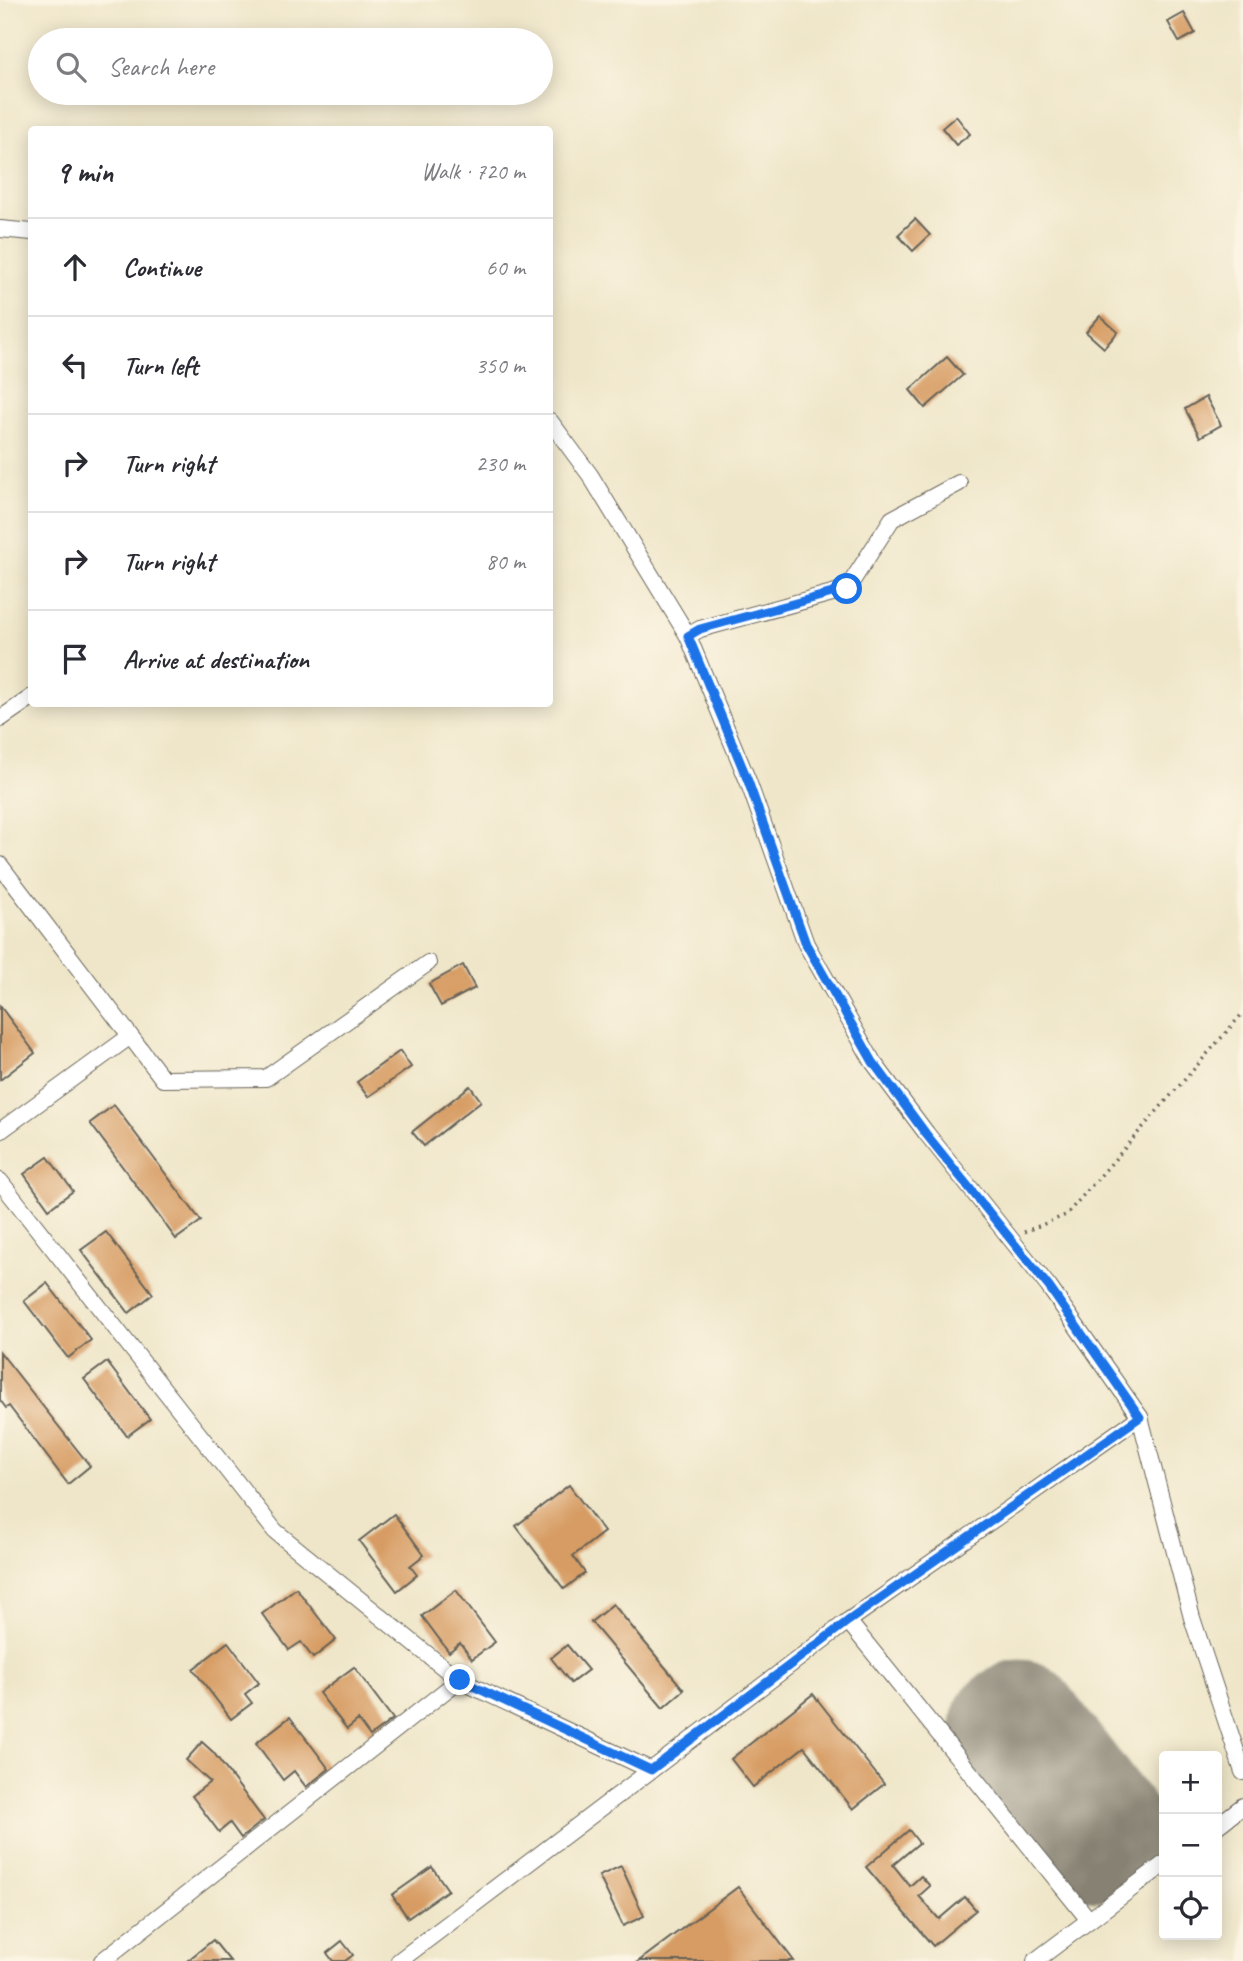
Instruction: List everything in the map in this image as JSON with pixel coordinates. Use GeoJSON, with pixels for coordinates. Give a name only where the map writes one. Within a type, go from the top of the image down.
{"type":"FeatureCollection","features":[{"type":"Feature","properties":{"kind":"street"},"geometry":{"type":"LineString","coordinates":[[0,229],[28,232]]}},
{"type":"Feature","properties":{"kind":"street"},"geometry":{"type":"LineString","coordinates":[[553,425],[590,475],[688,636],[748,781],[806,944],[873,1062],[926,1134],[1049,1287],[1140,1417],[1192,1618],[1243,1772]]}},
{"type":"Feature","properties":{"kind":"street"},"geometry":{"type":"LineString","coordinates":[[688,636],[700,629],[847,589],[892,519],[959,483]]}},
{"type":"Feature","properties":{"kind":"street"},"geometry":{"type":"LineString","coordinates":[[0,719],[28,700]]}},
{"type":"Feature","properties":{"kind":"street"},"geometry":{"type":"LineString","coordinates":[[0,865],[163,1079],[266,1078],[428,963]]}},
{"type":"Feature","properties":{"kind":"street"},"geometry":{"type":"LineString","coordinates":[[0,1131],[130,1037]]}},
{"type":"Feature","properties":{"kind":"street"},"geometry":{"type":"LineString","coordinates":[[0,1181],[275,1531],[460,1680],[651,1770]]}},
{"type":"Feature","properties":{"kind":"street"},"geometry":{"type":"LineString","coordinates":[[410,1958],[848,1621],[1140,1417]]}},
{"type":"Feature","properties":{"kind":"street"},"geometry":{"type":"LineString","coordinates":[[848,1621],[1089,1920]]}},
{"type":"Feature","properties":{"kind":"street"},"geometry":{"type":"LineString","coordinates":[[102,1961],[460,1680]]}},
{"type":"Feature","properties":{"kind":"street"},"geometry":{"type":"LineString","coordinates":[[1222,1822],[1243,1806]]}},
{"type":"Feature","properties":{"kind":"street"},"geometry":{"type":"LineString","coordinates":[[1035,1961],[1159,1868]]}},
{"type":"Feature","properties":{"kind":"path"},"geometry":{"type":"LineString","coordinates":[[1009,1238],[1066,1215],[1243,1013]]}},
{"type":"Feature","properties":{"kind":"building"},"geometry":{"type":"Polygon","coordinates":[[[1184,13],[1195,33],[1179,42],[1168,22],[1184,13]]]}},
{"type":"Feature","properties":{"kind":"building"},"geometry":{"type":"Polygon","coordinates":[[[956,116],[970,134],[956,145],[942,128],[956,116]]]}},
{"type":"Feature","properties":{"kind":"building"},"geometry":{"type":"Polygon","coordinates":[[[915,219],[930,235],[913,251],[898,235],[915,219]]]}},
{"type":"Feature","properties":{"kind":"building"},"geometry":{"type":"Polygon","coordinates":[[[1100,316],[1118,332],[1104,348],[1086,332],[1100,316]]]}},
{"type":"Feature","properties":{"kind":"building"},"geometry":{"type":"Polygon","coordinates":[[[947,357],[963,375],[925,408],[910,390],[947,357]]]}},
{"type":"Feature","properties":{"kind":"building"},"geometry":{"type":"Polygon","coordinates":[[[1206,397],[1221,425],[1200,437],[1185,409],[1206,397]]]}},
{"type":"Feature","properties":{"kind":"building"},"geometry":{"type":"Polygon","coordinates":[[[463,965],[475,988],[441,1006],[429,984],[463,965]]]}},
{"type":"Feature","properties":{"kind":"building"},"geometry":{"type":"Polygon","coordinates":[[[0,1006],[35,1053],[0,1080],[0,1006]]]}},
{"type":"Feature","properties":{"kind":"building"},"geometry":{"type":"Polygon","coordinates":[[[400,1051],[411,1067],[368,1097],[357,1082],[400,1051]]]}},
{"type":"Feature","properties":{"kind":"building"},"geometry":{"type":"Polygon","coordinates":[[[470,1086],[481,1101],[424,1146],[412,1132],[470,1086]]]}},
{"type":"Feature","properties":{"kind":"building"},"geometry":{"type":"Polygon","coordinates":[[[114,1105],[201,1221],[176,1239],[90,1123],[114,1105]]]}},
{"type":"Feature","properties":{"kind":"building"},"geometry":{"type":"Polygon","coordinates":[[[48,1157],[73,1191],[49,1209],[24,1174],[48,1157]]]}},
{"type":"Feature","properties":{"kind":"building"},"geometry":{"type":"Polygon","coordinates":[[[106,1232],[153,1294],[129,1313],[81,1250],[106,1232]]]}},
{"type":"Feature","properties":{"kind":"building"},"geometry":{"type":"Polygon","coordinates":[[[47,1283],[91,1340],[68,1358],[24,1301],[47,1283]]]}},
{"type":"Feature","properties":{"kind":"building"},"geometry":{"type":"Polygon","coordinates":[[[0,1352],[90,1466],[68,1484],[9,1406],[6,1408],[0,1400],[0,1352]]]}},
{"type":"Feature","properties":{"kind":"building"},"geometry":{"type":"Polygon","coordinates":[[[107,1362],[150,1419],[127,1436],[84,1379],[107,1362]]]}},
{"type":"Feature","properties":{"kind":"building"},"geometry":{"type":"Polygon","coordinates":[[[569,1485],[604,1532],[573,1556],[585,1573],[564,1589],[516,1526],[569,1485]]]}},
{"type":"Feature","properties":{"kind":"building"},"geometry":{"type":"Polygon","coordinates":[[[394,1514],[424,1555],[410,1566],[417,1575],[397,1591],[359,1541],[394,1514]]]}},
{"type":"Feature","properties":{"kind":"building"},"geometry":{"type":"Polygon","coordinates":[[[296,1588],[336,1640],[313,1658],[301,1642],[289,1650],[262,1614],[296,1588]]]}},
{"type":"Feature","properties":{"kind":"building"},"geometry":{"type":"Polygon","coordinates":[[[456,1590],[495,1642],[472,1659],[460,1643],[449,1652],[422,1616],[456,1590]]]}},
{"type":"Feature","properties":{"kind":"building"},"geometry":{"type":"Polygon","coordinates":[[[613,1604],[684,1690],[663,1708],[591,1622],[613,1604]]]}},
{"type":"Feature","properties":{"kind":"building"},"geometry":{"type":"Polygon","coordinates":[[[228,1642],[259,1683],[245,1694],[252,1703],[231,1719],[193,1669],[228,1642]]]}},
{"type":"Feature","properties":{"kind":"building"},"geometry":{"type":"Polygon","coordinates":[[[567,1645],[588,1670],[571,1683],[551,1658],[567,1645]]]}},
{"type":"Feature","properties":{"kind":"building"},"geometry":{"type":"Polygon","coordinates":[[[354,1667],[393,1719],[370,1736],[358,1720],[347,1729],[319,1693],[354,1667]]]}},
{"type":"Feature","properties":{"kind":"building"},"geometry":{"type":"Polygon","coordinates":[[[813,1694],[884,1784],[853,1809],[804,1747],[753,1787],[731,1759],[813,1694]]]}},
{"type":"Feature","properties":{"kind":"building"},"geometry":{"type":"Polygon","coordinates":[[[290,1717],[329,1769],[306,1787],[294,1771],[283,1780],[256,1743],[290,1717]]]}},
{"type":"Feature","properties":{"kind":"building"},"geometry":{"type":"Polygon","coordinates":[[[202,1742],[213,1752],[264,1820],[241,1838],[230,1823],[219,1832],[192,1796],[210,1782],[186,1760],[202,1742]]]}},
{"type":"Feature","properties":{"kind":"building"},"geometry":{"type":"Polygon","coordinates":[[[909,1830],[919,1843],[893,1865],[910,1886],[921,1876],[930,1886],[919,1896],[939,1919],[965,1897],[976,1910],[933,1946],[866,1867],[909,1830]]]}},
{"type":"Feature","properties":{"kind":"building"},"geometry":{"type":"Polygon","coordinates":[[[621,1866],[644,1916],[623,1926],[599,1876],[621,1866]]]}},
{"type":"Feature","properties":{"kind":"building"},"geometry":{"type":"Polygon","coordinates":[[[432,1867],[448,1890],[408,1918],[392,1895],[432,1867]]]}},
{"type":"Feature","properties":{"kind":"building"},"geometry":{"type":"Polygon","coordinates":[[[738,1887],[794,1961],[639,1961],[738,1887]]]}},
{"type":"Feature","properties":{"kind":"building"},"geometry":{"type":"Polygon","coordinates":[[[213,1940],[230,1961],[187,1961],[213,1940]]]}},
{"type":"Feature","properties":{"kind":"building"},"geometry":{"type":"Polygon","coordinates":[[[342,1941],[353,1955],[345,1961],[333,1961],[327,1953],[342,1941]]]}},
{"type":"Feature","properties":{"kind":"runway"},"geometry":{"type":"LineString","coordinates":[[1020,1718],[1109,1834],[1098,1843],[1009,1726],[1020,1718]]}},
{"type":"Feature","properties":{"kind":"route"},"geometry":{"type":"LineString","coordinates":[[460,1680],[651,1770],[848,1621],[1140,1417],[1049,1287],[926,1134],[873,1062],[806,944],[748,781],[688,636],[700,629],[847,589]]}}]}
